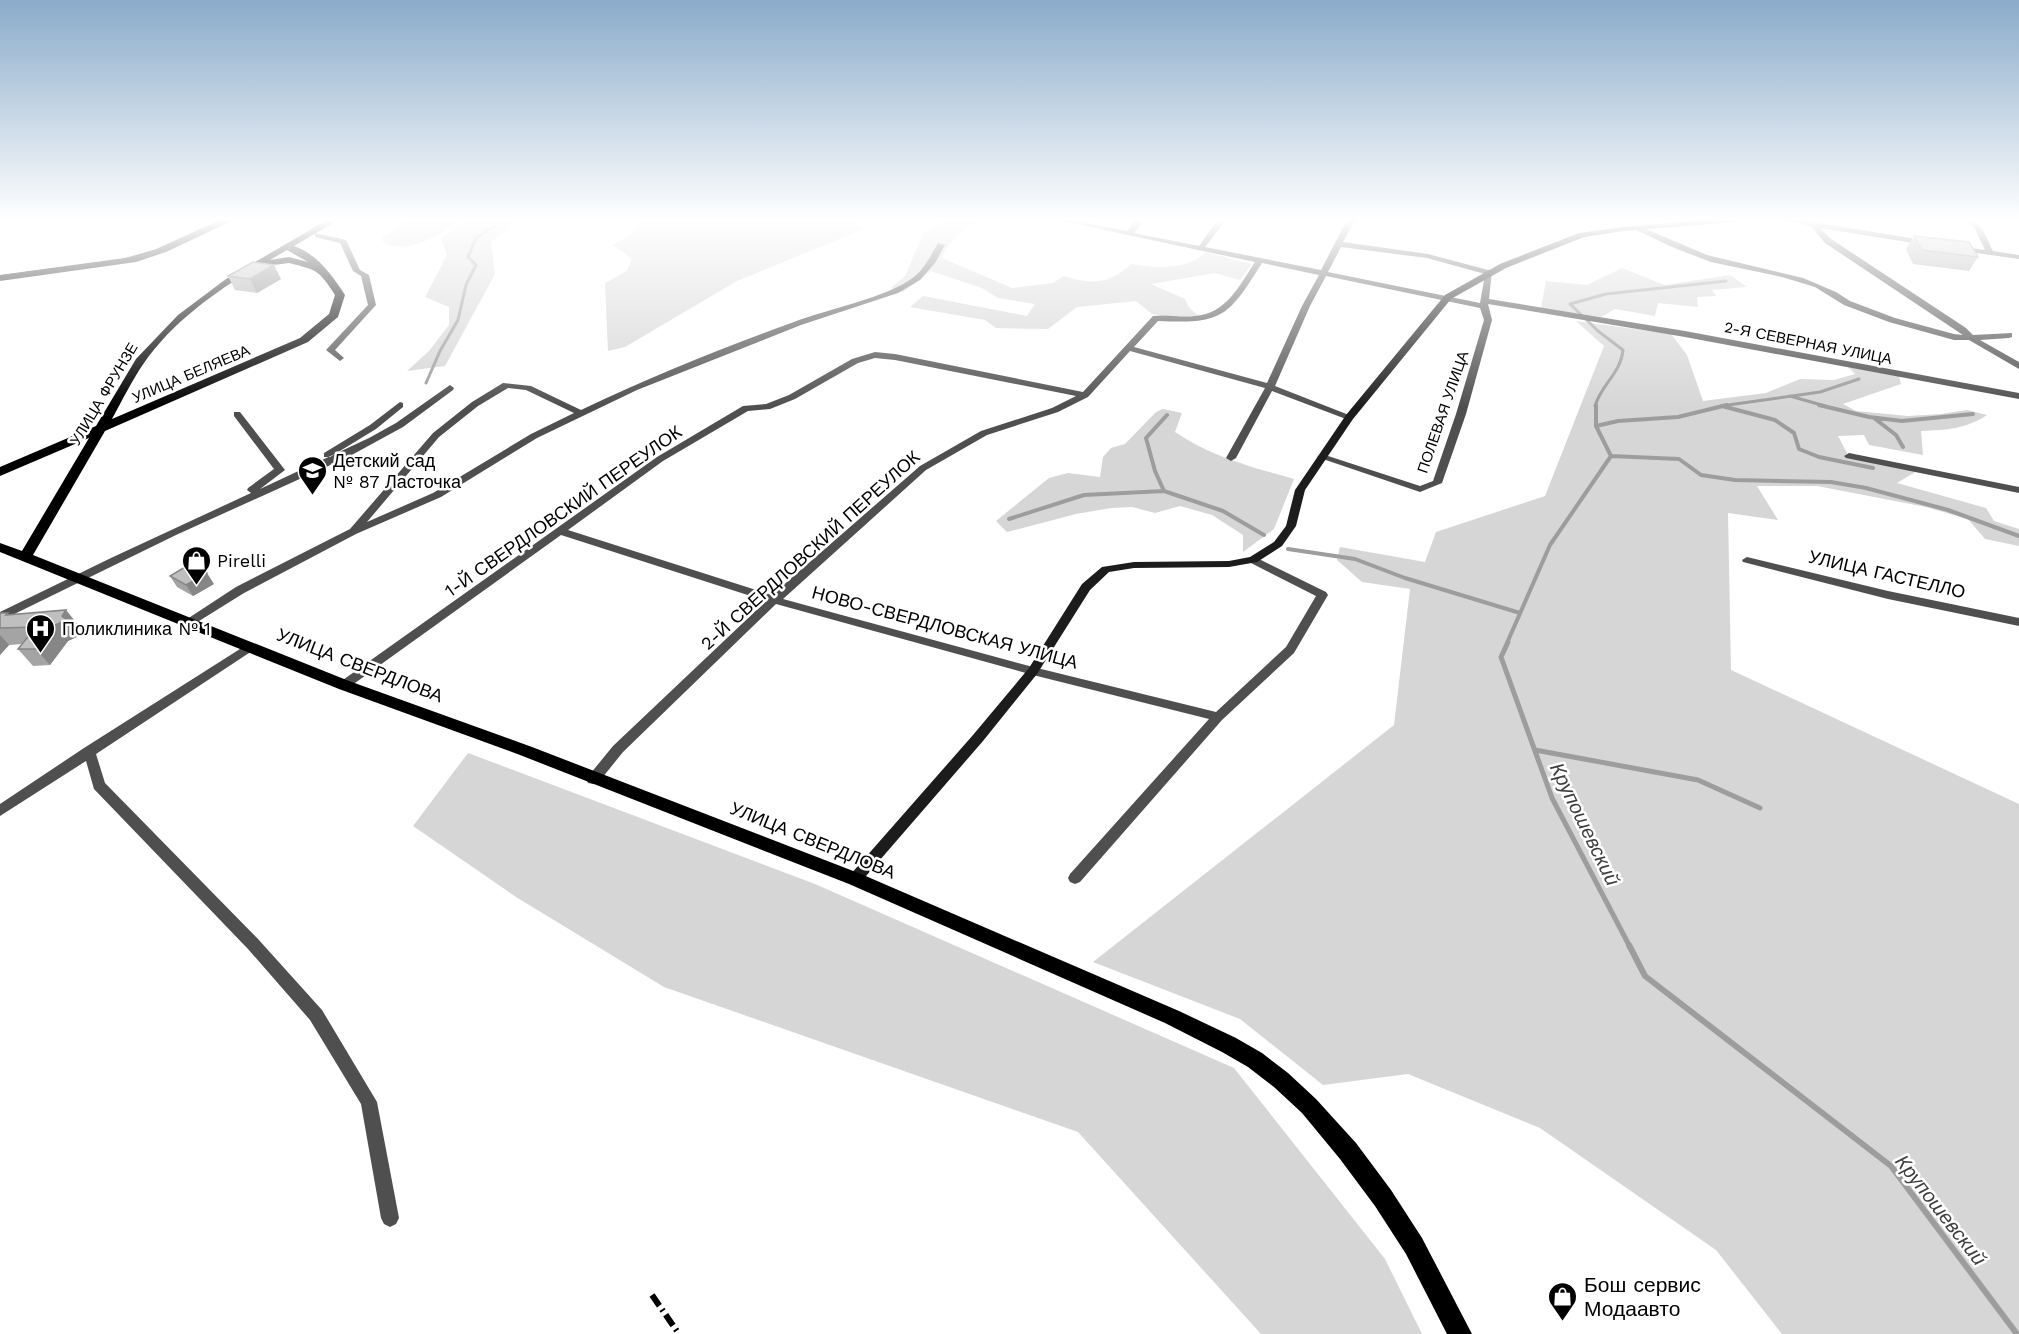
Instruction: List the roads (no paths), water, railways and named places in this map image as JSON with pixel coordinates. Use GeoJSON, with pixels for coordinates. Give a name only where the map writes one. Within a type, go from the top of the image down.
{"type":"FeatureCollection","features":[{"type":"Feature","properties":{"kind":"main road","name":"УЛИЦА ФРУНЗЕ"},"geometry":{"type":"LineString","coordinates":[[25,557],[140,361],[177,319],[227,282]]}},
{"type":"Feature","properties":{"kind":"main road","name":"УЛИЦА БЕЛЯЕВА"},"geometry":{"type":"LineString","coordinates":[[0,472],[304,340],[327,323],[339,305],[340,295],[330,282]]}},
{"type":"Feature","properties":{"kind":"main road"},"geometry":{"type":"LineString","coordinates":[[855,879],[1033,671],[1086,587],[1106,569],[1134,565],[1229,564],[1253,560],[1278,544],[1291,526],[1300,490],[1349,417],[1448,297],[1474,282]]}},
{"type":"Feature","properties":{"kind":"main road","name":"УЛИЦА СВЕРДЛОВА"},"geometry":{"type":"LineString","coordinates":[[0,548],[187,623],[251,646],[344,685],[855,879],[1172,1017],[1255,1060],[1309,1106],[1348,1151],[1383,1198],[1414,1246],[1460,1334]]}},
{"type":"Feature","properties":{"kind":"street"},"geometry":{"type":"LineString","coordinates":[[339,358],[330,350],[372,305],[367,282]]}},
{"type":"Feature","properties":{"kind":"street"},"geometry":{"type":"LineString","coordinates":[[187,623],[240,590],[352,532],[437,495],[534,436],[634,388],[798,323],[895,291],[910,282]]}},
{"type":"Feature","properties":{"kind":"street"},"geometry":{"type":"LineString","coordinates":[[1085,395],[1156,318],[1185,320],[1210,317],[1231,305],[1246,282]]}},
{"type":"Feature","properties":{"kind":"street"},"geometry":{"type":"LineString","coordinates":[[1231,458],[1270,387],[1318,282]]}},
{"type":"Feature","properties":{"kind":"street","name":"2-Я СЕВЕРНАЯ УЛИЦА"},"geometry":{"type":"LineString","coordinates":[[1374,282],[1484,304],[1685,334],[2019,396]]}},
{"type":"Feature","properties":{"kind":"street"},"geometry":{"type":"LineString","coordinates":[[1484,304],[1488,282]]}},
{"type":"Feature","properties":{"kind":"street"},"geometry":{"type":"LineString","coordinates":[[1806,282],[1840,297],[1846,303],[1927,330],[1971,338],[2009,335]]}},
{"type":"Feature","properties":{"kind":"street"},"geometry":{"type":"LineString","coordinates":[[1891,282],[1963,330],[1971,338],[2019,366]]}},
{"type":"Feature","properties":{"kind":"street","name":"ПОЛЕВАЯ УЛИЦА"},"geometry":{"type":"LineString","coordinates":[[1322,458],[1420,489],[1437,483],[1461,414],[1488,320],[1484,304]]}},
{"type":"Feature","properties":{"kind":"street"},"geometry":{"type":"LineString","coordinates":[[1129,348],[1270,387],[1349,417]]}},
{"type":"Feature","properties":{"kind":"street","name":"1-Й СВЕРДЛОВСКИЙ ПЕРЕУЛОК"},"geometry":{"type":"LineString","coordinates":[[344,685],[660,459],[746,408],[767,407],[792,397],[855,361],[875,355],[1085,395]]}},
{"type":"Feature","properties":{"kind":"street"},"geometry":{"type":"LineString","coordinates":[[352,532],[436,435],[475,404],[506,385],[528,388],[581,413]]}},
{"type":"Feature","properties":{"kind":"street"},"geometry":{"type":"LineString","coordinates":[[0,617],[77,577],[365,445],[427,408],[450,388]]}},
{"type":"Feature","properties":{"kind":"street","name":"2-Й СВЕРДЛОВСКИЙ ПЕРЕУЛОК"},"geometry":{"type":"LineString","coordinates":[[593,779],[618,749],[774,600],[923,468],[984,433],[1055,410],[1085,395]]}},
{"type":"Feature","properties":{"kind":"street"},"geometry":{"type":"LineString","coordinates":[[252,496],[349,442],[400,405]]}},
{"type":"Feature","properties":{"kind":"street"},"geometry":{"type":"LineString","coordinates":[[231,505],[280,470],[237,414]]}},
{"type":"Feature","properties":{"kind":"street"},"geometry":{"type":"LineString","coordinates":[[1849,456],[2019,490]]}},
{"type":"Feature","properties":{"kind":"street","name":"НОВО-СВЕРДЛОВСКАЯ УЛИЦА"},"geometry":{"type":"LineString","coordinates":[[561,531],[774,600],[1033,671],[1218,717]]}},
{"type":"Feature","properties":{"kind":"street"},"geometry":{"type":"LineString","coordinates":[[1075,878],[1218,717],[1290,650],[1322,595],[1253,560]]}},
{"type":"Feature","properties":{"kind":"street","name":"УЛИЦА ГАСТЕЛЛО"},"geometry":{"type":"LineString","coordinates":[[1747,560],[1888,595],[2019,622]]}},
{"type":"Feature","properties":{"kind":"street"},"geometry":{"type":"LineString","coordinates":[[0,811],[251,646]]}},
{"type":"Feature","properties":{"kind":"street"},"geometry":{"type":"LineString","coordinates":[[89,751],[99,785],[252,944],[316,1015],[369,1102],[390,1218]]}},
{"type":"Feature","properties":{"kind":"waterway"},"geometry":{"type":"LineString","coordinates":[[426,383],[440,351],[458,320],[467,282]]}},
{"type":"Feature","properties":{"kind":"waterway"},"geometry":{"type":"LineString","coordinates":[[1595,406],[1619,366],[1623,350],[1598,331],[1570,304],[1606,294],[1714,282]]}},
{"type":"Feature","properties":{"kind":"waterway","name":"Крупошевский"},"geometry":{"type":"LineString","coordinates":[[1791,396],[1820,392],[1859,379]]}},
{"type":"Feature","properties":{"kind":"waterway","name":"Крупошевский"},"geometry":{"type":"LineString","coordinates":[[1726,405],[1791,396]]}},
{"type":"Feature","properties":{"kind":"waterway"},"geometry":{"type":"LineString","coordinates":[[1791,396],[1825,406]]}},
{"type":"Feature","properties":{"kind":"waterway"},"geometry":{"type":"LineString","coordinates":[[1596,405],[1596,426]]}},
{"type":"Feature","properties":{"kind":"waterway","name":"Крупошевский"},"geometry":{"type":"LineString","coordinates":[[1721,406],[1726,405]]}},
{"type":"Feature","properties":{"kind":"waterway"},"geometry":{"type":"LineString","coordinates":[[1819,405],[1869,417],[1902,421],[1973,414]]}},
{"type":"Feature","properties":{"kind":"waterway","name":"Крупошевский"},"geometry":{"type":"LineString","coordinates":[[1596,426],[1618,421],[1678,417],[1722,406]]}},
{"type":"Feature","properties":{"kind":"waterway"},"geometry":{"type":"LineString","coordinates":[[1722,406],[1775,420],[1794,433],[1799,449],[1819,457],[1873,468]]}},
{"type":"Feature","properties":{"kind":"waterway"},"geometry":{"type":"LineString","coordinates":[[1164,491],[1155,471],[1146,438],[1167,415]]}},
{"type":"Feature","properties":{"kind":"waterway"},"geometry":{"type":"LineString","coordinates":[[1874,418],[1896,435],[1903,447]]}},
{"type":"Feature","properties":{"kind":"waterway","name":"Крупошевский"},"geometry":{"type":"LineString","coordinates":[[1596,426],[1611,456]]}},
{"type":"Feature","properties":{"kind":"waterway","name":"Крупошевский"},"geometry":{"type":"LineString","coordinates":[[1507,643],[1550,545],[1611,456]]}},
{"type":"Feature","properties":{"kind":"waterway"},"geometry":{"type":"LineString","coordinates":[[1611,456],[1679,459],[1701,475],[1735,480],[1831,482],[1866,488],[1948,510],[2019,536]]}},
{"type":"Feature","properties":{"kind":"waterway"},"geometry":{"type":"LineString","coordinates":[[1009,519],[1084,495],[1164,491]]}},
{"type":"Feature","properties":{"kind":"waterway"},"geometry":{"type":"LineString","coordinates":[[1164,491],[1223,511],[1264,535]]}},
{"type":"Feature","properties":{"kind":"waterway"},"geometry":{"type":"LineString","coordinates":[[1288,549],[1355,559],[1405,578],[1520,613]]}},
{"type":"Feature","properties":{"kind":"waterway","name":"Крупошевский"},"geometry":{"type":"LineString","coordinates":[[1508,642],[1501,657],[1552,798],[1630,947]]}},
{"type":"Feature","properties":{"kind":"waterway"},"geometry":{"type":"LineString","coordinates":[[1535,750],[1698,780],[1760,808]]}},
{"type":"Feature","properties":{"kind":"waterway","name":"Крупошевский"},"geometry":{"type":"LineString","coordinates":[[1629,945],[1645,976],[1891,1166],[2017,1334]]}},
{"type":"Feature","properties":{"kind":"railway"},"geometry":{"type":"LineString","coordinates":[[652,1295],[679,1334]]}},
{"type":"Feature","properties":{"kind":"place","name":"Детский сад № 87 Ласточка"},"geometry":{"type":"Point","coordinates":[312,496]}},
{"type":"Feature","properties":{"kind":"place","name":"Pirelli"},"geometry":{"type":"Point","coordinates":[196,586]}},
{"type":"Feature","properties":{"kind":"place","name":"Поликлиника № 1"},"geometry":{"type":"Point","coordinates":[41,654]}},
{"type":"Feature","properties":{"kind":"place","name":"Бош сервис Модаавто"},"geometry":{"type":"Point","coordinates":[1563,1322]}}]}
